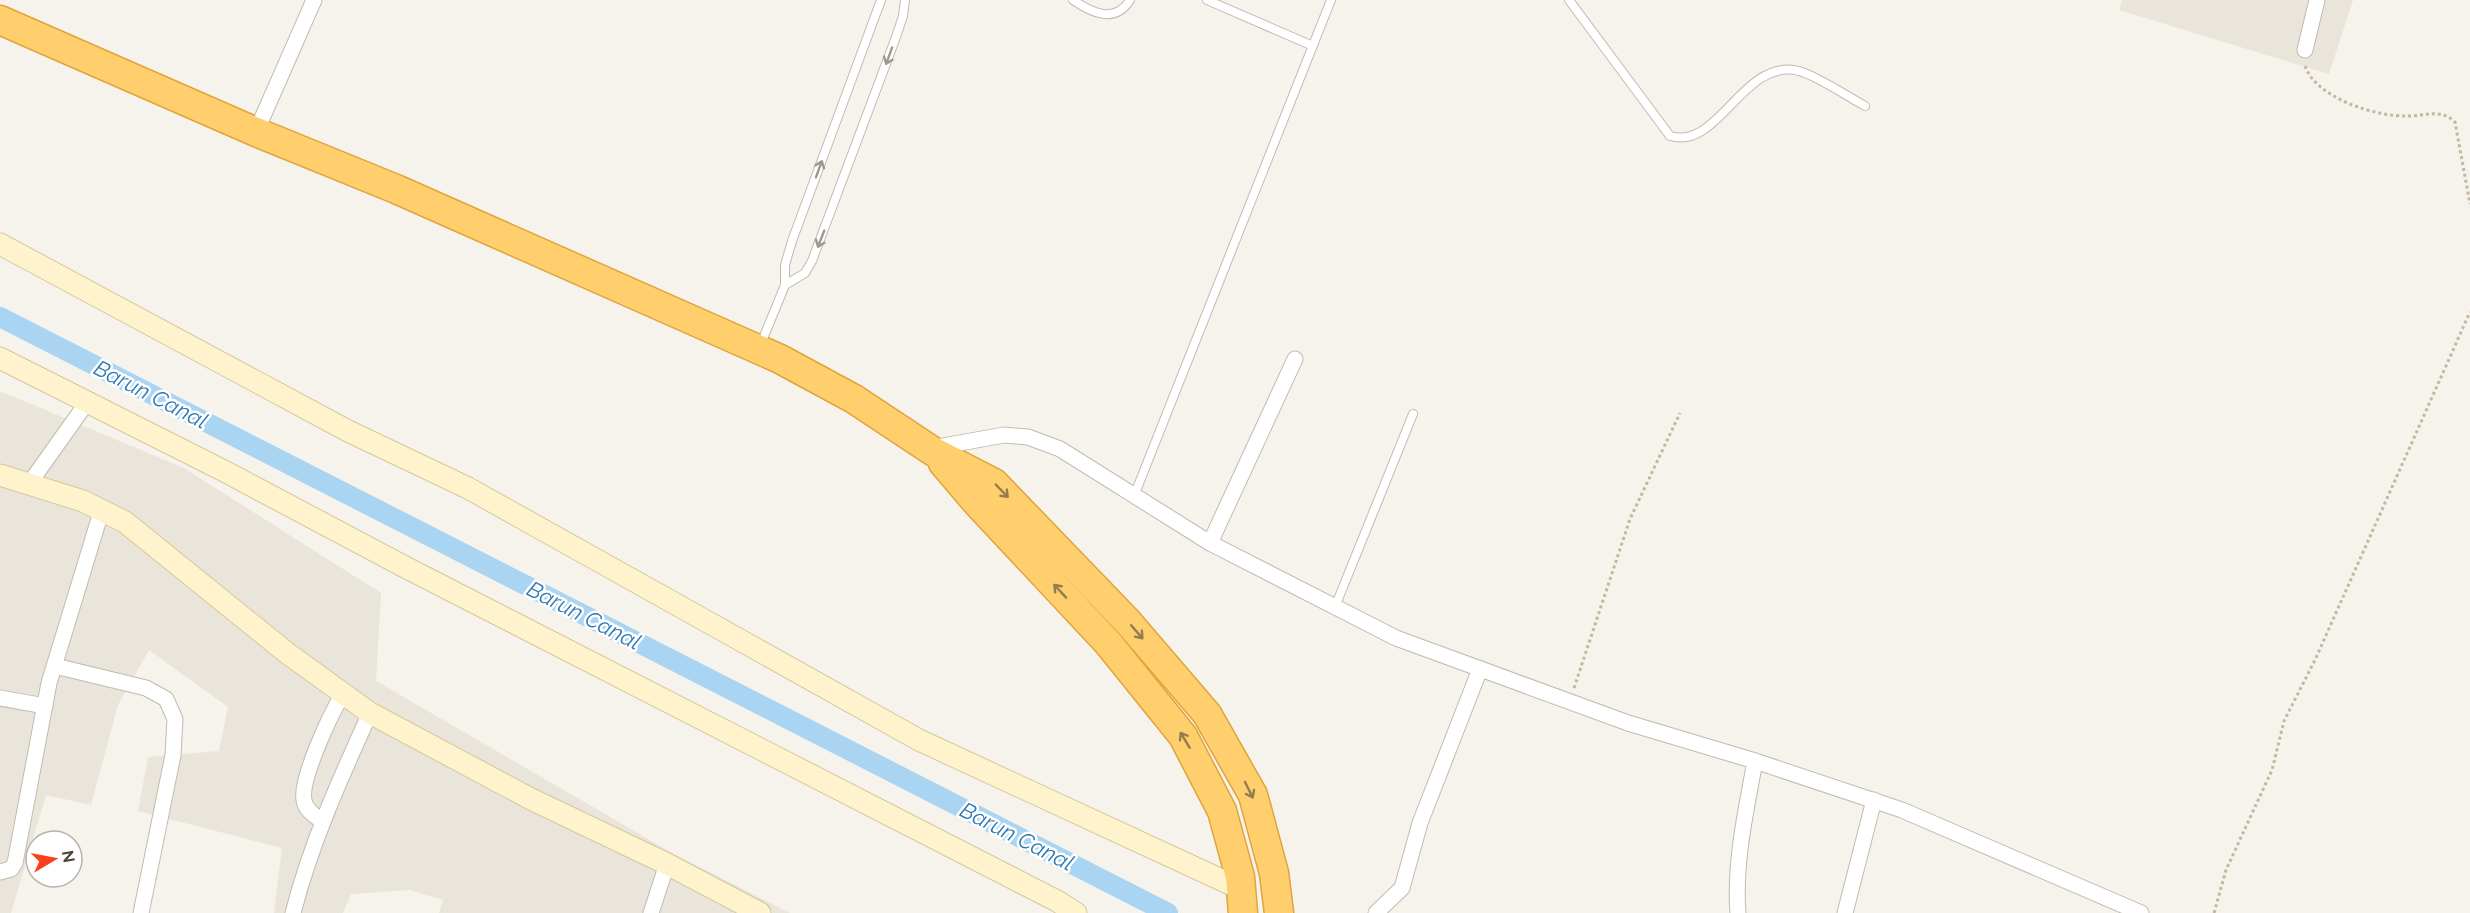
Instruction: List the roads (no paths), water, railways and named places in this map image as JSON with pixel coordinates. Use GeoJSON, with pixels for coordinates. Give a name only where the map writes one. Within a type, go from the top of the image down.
{"type":"FeatureCollection","features":[{"type":"Feature","properties":{"kind":"highway"},"geometry":{"type":"LineString","coordinates":[[0,20],[256,132],[407,194],[758,350],[854,399],[931,450],[994,483],[1128,622],[1207,714],[1253,795],[1274,873],[1279,913]]}},
{"type":"Feature","properties":{"kind":"highway"},"geometry":{"type":"LineString","coordinates":[[931,450],[977,503],[1108,643],[1184,736],[1222,811],[1240,877],[1242,901]]}},
{"type":"Feature","properties":{"kind":"main road"},"geometry":{"type":"LineString","coordinates":[[0,244],[348,431],[468,488],[918,740],[1242,901]]}},
{"type":"Feature","properties":{"kind":"main road"},"geometry":{"type":"LineString","coordinates":[[0,358],[88,401],[1057,901],[1076,913]]}},
{"type":"Feature","properties":{"kind":"main road"},"geometry":{"type":"LineString","coordinates":[[0,475],[102,509],[125,522],[287,653],[370,713],[531,800],[667,864],[760,913]]}},
{"type":"Feature","properties":{"kind":"street"},"geometry":{"type":"LineString","coordinates":[[256,132],[314,0]]}},
{"type":"Feature","properties":{"kind":"street"},"geometry":{"type":"LineString","coordinates":[[2305,50],[2317,0]]}},
{"type":"Feature","properties":{"kind":"street"},"geometry":{"type":"LineString","coordinates":[[1210,543],[1295,359]]}},
{"type":"Feature","properties":{"kind":"street"},"geometry":{"type":"LineString","coordinates":[[29,484],[88,401]]}},
{"type":"Feature","properties":{"kind":"street"},"geometry":{"type":"LineString","coordinates":[[931,450],[1004,435],[1028,437],[1060,449],[1210,543],[1396,638],[1628,723],[1874,800],[2141,913]]}},
{"type":"Feature","properties":{"kind":"street"},"geometry":{"type":"LineString","coordinates":[[0,872],[12,869],[15,863],[54,666],[102,509]]}},
{"type":"Feature","properties":{"kind":"street"},"geometry":{"type":"LineString","coordinates":[[54,666],[152,690],[166,699],[172,709],[176,732],[173,755],[141,913]]}},
{"type":"Feature","properties":{"kind":"street"},"geometry":{"type":"LineString","coordinates":[[1376,913],[1402,888],[1420,823],[1480,669]]}},
{"type":"Feature","properties":{"kind":"street"},"geometry":{"type":"LineString","coordinates":[[322,821],[306,807],[303,800],[305,785],[325,726],[343,694]]}},
{"type":"Feature","properties":{"kind":"street"},"geometry":{"type":"LineString","coordinates":[[0,698],[45,706]]}},
{"type":"Feature","properties":{"kind":"street"},"geometry":{"type":"LineString","coordinates":[[293,913],[322,821],[370,713]]}},
{"type":"Feature","properties":{"kind":"street"},"geometry":{"type":"LineString","coordinates":[[1738,913],[1737,877],[1755,761]]}},
{"type":"Feature","properties":{"kind":"street"},"geometry":{"type":"LineString","coordinates":[[1845,913],[1874,800]]}},
{"type":"Feature","properties":{"kind":"street"},"geometry":{"type":"LineString","coordinates":[[651,913],[667,864]]}},
{"type":"Feature","properties":{"kind":"lane"},"geometry":{"type":"LineString","coordinates":[[758,350],[785,285],[786,265],[792,241],[881,0]]}},
{"type":"Feature","properties":{"kind":"lane"},"geometry":{"type":"LineString","coordinates":[[785,285],[805,273],[812,261],[896,37],[903,16],[905,0]]}},
{"type":"Feature","properties":{"kind":"lane"},"geometry":{"type":"LineString","coordinates":[[1073,0],[1096,13],[1109,15],[1118,14],[1130,0]]}},
{"type":"Feature","properties":{"kind":"lane"},"geometry":{"type":"LineString","coordinates":[[1208,0],[1313,46]]}},
{"type":"Feature","properties":{"kind":"lane"},"geometry":{"type":"LineString","coordinates":[[1134,496],[1331,0]]}},
{"type":"Feature","properties":{"kind":"lane"},"geometry":{"type":"LineString","coordinates":[[1569,0],[1670,136],[1681,139],[1704,130],[1757,80],[1771,72],[1783,70],[1800,72],[1865,106]]}},
{"type":"Feature","properties":{"kind":"lane"},"geometry":{"type":"LineString","coordinates":[[1334,608],[1413,414]]}},
{"type":"Feature","properties":{"kind":"waterway","name":"Barun Canal"},"geometry":{"type":"LineString","coordinates":[[0,317],[1168,913]]}}]}
